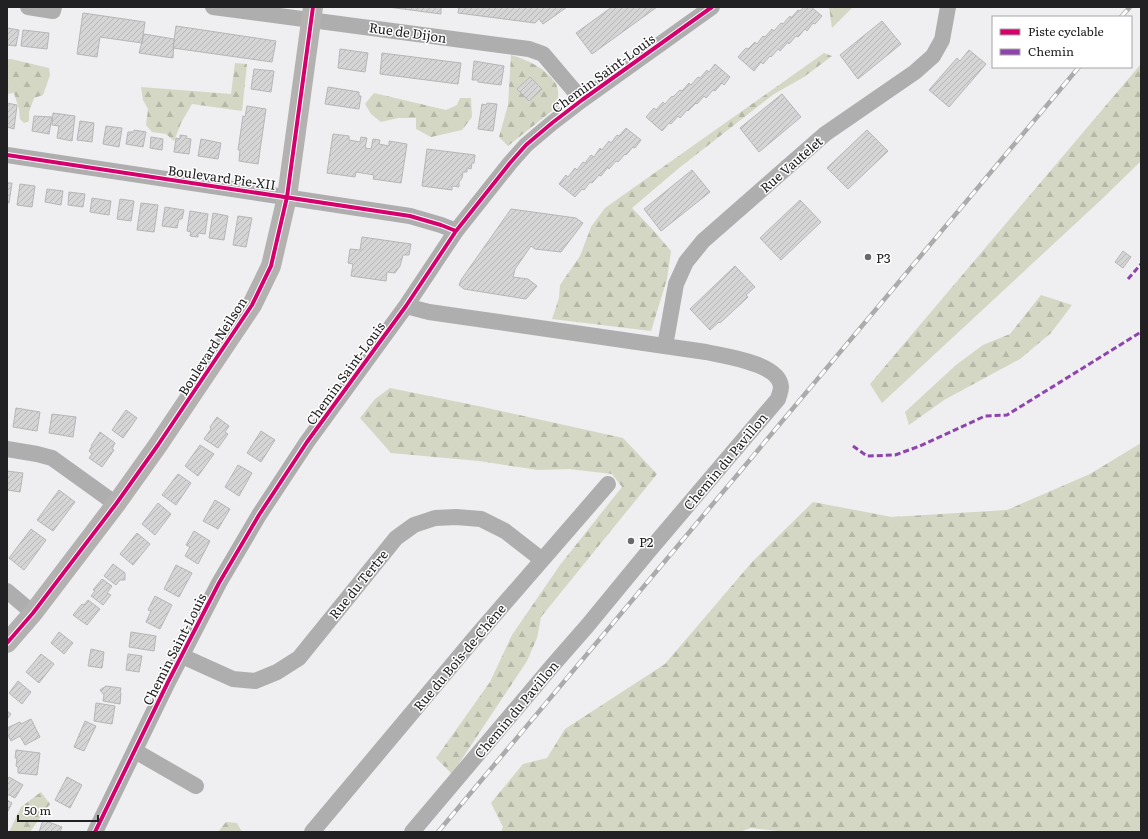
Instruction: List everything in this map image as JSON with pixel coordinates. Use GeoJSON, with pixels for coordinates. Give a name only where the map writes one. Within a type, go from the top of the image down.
{"type":"FeatureCollection","features":[{"type":"Feature","properties":{"kind":"main road","name":"Boulevard Neilson"},"geometry":{"type":"LineString","coordinates":[[7,643],[33,613],[116,504],[212,366],[252,305],[270,266],[287,197],[312,13]]}},
{"type":"Feature","properties":{"kind":"street"},"geometry":{"type":"LineString","coordinates":[[28,7],[54,9]]}},
{"type":"Feature","properties":{"kind":"street","name":"Rue de Dijon"},"geometry":{"type":"LineString","coordinates":[[213,7],[312,13],[529,49],[543,54],[582,100]]}},
{"type":"Feature","properties":{"kind":"street","name":"Chemin Saint-Louis"},"geometry":{"type":"LineString","coordinates":[[95,832],[219,583],[259,515],[307,442],[406,306],[456,231],[526,145],[582,100],[712,7]]}},
{"type":"Feature","properties":{"kind":"street","name":"Rue Vautelet"},"geometry":{"type":"LineString","coordinates":[[665,346],[676,284],[686,262],[703,241],[825,134],[915,72],[933,56],[942,40],[948,7]]}},
{"type":"Feature","properties":{"kind":"street","name":"Boulevard Pie-XII"},"geometry":{"type":"LineString","coordinates":[[7,155],[410,216],[456,231]]}},
{"type":"Feature","properties":{"kind":"street","name":"Chemin du Pavillon"},"geometry":{"type":"LineString","coordinates":[[406,306],[430,312],[706,352],[742,360],[766,368],[780,380],[781,388],[778,399],[412,832]]}},
{"type":"Feature","properties":{"kind":"street"},"geometry":{"type":"LineString","coordinates":[[7,449],[52,458],[116,504]]}},
{"type":"Feature","properties":{"kind":"street","name":"Rue du Bois-de-Chêne"},"geometry":{"type":"LineString","coordinates":[[312,832],[541,559],[608,484]]}},
{"type":"Feature","properties":{"kind":"street","name":"Rue du Tertre"},"geometry":{"type":"LineString","coordinates":[[182,656],[233,678],[255,681],[276,672],[299,658],[396,538],[414,525],[435,518],[456,517],[481,519],[505,531],[541,559]]}},
{"type":"Feature","properties":{"kind":"street"},"geometry":{"type":"LineString","coordinates":[[7,591],[33,613]]}},
{"type":"Feature","properties":{"kind":"street"},"geometry":{"type":"LineString","coordinates":[[135,751],[196,786]]}},
{"type":"Feature","properties":{"kind":"green space"},"geometry":{"type":"Polygon","coordinates":[[[829,7],[853,7],[832,28],[829,7]]]}},
{"type":"Feature","properties":{"kind":"green space"},"geometry":{"type":"Polygon","coordinates":[[[824,53],[832,56],[804,77],[774,94],[679,168],[632,208],[671,251],[667,279],[651,331],[552,319],[559,298],[560,285],[580,256],[591,227],[605,208],[824,53]]]}},
{"type":"Feature","properties":{"kind":"green space"},"geometry":{"type":"Polygon","coordinates":[[[511,55],[536,65],[552,78],[558,89],[558,106],[508,146],[499,137],[508,105],[511,55]]]}},
{"type":"Feature","properties":{"kind":"green space"},"geometry":{"type":"Polygon","coordinates":[[[7,59],[49,68],[50,75],[43,95],[34,98],[29,112],[29,121],[24,123],[20,119],[19,109],[14,93],[7,94],[7,59]]]}},
{"type":"Feature","properties":{"kind":"green space"},"geometry":{"type":"Polygon","coordinates":[[[235,63],[247,64],[242,111],[192,104],[181,123],[174,141],[166,134],[152,132],[146,125],[148,109],[143,100],[141,87],[231,94],[235,63]]]}},
{"type":"Feature","properties":{"kind":"green space"},"geometry":{"type":"Polygon","coordinates":[[[1141,64],[1141,161],[882,403],[870,384],[1141,64]]]}},
{"type":"Feature","properties":{"kind":"green space"},"geometry":{"type":"Polygon","coordinates":[[[374,93],[446,110],[457,105],[460,98],[471,98],[472,117],[462,130],[431,137],[416,129],[416,118],[398,118],[381,122],[371,114],[365,104],[374,93]]]}},
{"type":"Feature","properties":{"kind":"green space"},"geometry":{"type":"Polygon","coordinates":[[[1041,295],[1072,305],[1051,333],[1020,359],[944,400],[909,425],[905,412],[956,365],[983,345],[1010,334],[1041,295]]]}},
{"type":"Feature","properties":{"kind":"green space"},"geometry":{"type":"Polygon","coordinates":[[[390,388],[623,438],[657,474],[541,617],[537,638],[527,661],[452,774],[436,758],[490,682],[512,635],[560,565],[622,487],[612,474],[569,469],[538,470],[479,461],[391,453],[360,418],[375,399],[390,388]]]}},
{"type":"Feature","properties":{"kind":"green space"},"geometry":{"type":"Polygon","coordinates":[[[1141,443],[1141,832],[788,832],[751,828],[739,832],[501,832],[503,827],[491,803],[523,764],[547,758],[565,729],[665,664],[752,562],[813,502],[892,517],[1007,510],[1090,474],[1141,443]]]}},
{"type":"Feature","properties":{"kind":"green space"},"geometry":{"type":"Polygon","coordinates":[[[41,792],[50,804],[30,832],[9,832],[21,807],[41,792]]]}},
{"type":"Feature","properties":{"kind":"green space"},"geometry":{"type":"Polygon","coordinates":[[[226,822],[237,823],[242,832],[218,832],[226,822]]]}},
{"type":"Feature","properties":{"kind":"building"},"geometry":{"type":"Polygon","coordinates":[[[388,7],[441,7],[441,14],[388,7]]]}},
{"type":"Feature","properties":{"kind":"building"},"geometry":{"type":"Polygon","coordinates":[[[459,7],[567,7],[543,24],[539,19],[535,23],[458,13],[459,7]]]}},
{"type":"Feature","properties":{"kind":"building"},"geometry":{"type":"Polygon","coordinates":[[[612,7],[657,7],[592,54],[576,33],[612,7]]]}},
{"type":"Feature","properties":{"kind":"building"},"geometry":{"type":"Polygon","coordinates":[[[804,7],[811,7],[822,16],[815,24],[813,23],[807,31],[805,29],[789,44],[788,42],[780,51],[778,49],[763,64],[761,62],[754,71],[738,57],[746,48],[748,49],[755,42],[757,44],[763,36],[765,37],[772,29],[774,31],[781,23],[783,24],[790,16],[791,18],[798,10],[800,11],[804,7]]]}},
{"type":"Feature","properties":{"kind":"building"},"geometry":{"type":"Polygon","coordinates":[[[83,13],[145,22],[142,43],[100,37],[97,57],[77,54],[83,13]]]}},
{"type":"Feature","properties":{"kind":"building"},"geometry":{"type":"Polygon","coordinates":[[[882,21],[901,44],[858,79],[840,55],[882,21]]]}},
{"type":"Feature","properties":{"kind":"building"},"geometry":{"type":"Polygon","coordinates":[[[176,26],[276,41],[272,62],[173,48],[176,26]]]}},
{"type":"Feature","properties":{"kind":"building"},"geometry":{"type":"Polygon","coordinates":[[[7,28],[19,30],[16,46],[7,45],[7,28]]]}},
{"type":"Feature","properties":{"kind":"building"},"geometry":{"type":"Polygon","coordinates":[[[23,30],[49,33],[47,49],[21,46],[23,30]]]}},
{"type":"Feature","properties":{"kind":"building"},"geometry":{"type":"Polygon","coordinates":[[[144,34],[174,39],[173,58],[139,53],[144,34]]]}},
{"type":"Feature","properties":{"kind":"building"},"geometry":{"type":"Polygon","coordinates":[[[340,49],[368,53],[365,72],[338,68],[340,49]]]}},
{"type":"Feature","properties":{"kind":"building"},"geometry":{"type":"Polygon","coordinates":[[[969,50],[986,64],[949,107],[929,90],[957,58],[960,61],[969,50]]]}},
{"type":"Feature","properties":{"kind":"building"},"geometry":{"type":"Polygon","coordinates":[[[382,53],[461,63],[458,84],[380,74],[382,53]]]}},
{"type":"Feature","properties":{"kind":"building"},"geometry":{"type":"Polygon","coordinates":[[[474,61],[504,66],[501,85],[472,80],[474,61]]]}},
{"type":"Feature","properties":{"kind":"building"},"geometry":{"type":"Polygon","coordinates":[[[715,64],[730,77],[724,85],[722,83],[706,98],[704,96],[680,118],[678,116],[671,124],[669,123],[662,131],[646,117],[654,108],[656,110],[663,102],[665,104],[672,96],[673,97],[680,90],[682,91],[689,83],[691,85],[698,77],[700,78],[707,70],[709,72],[715,64]]]}},
{"type":"Feature","properties":{"kind":"building"},"geometry":{"type":"Polygon","coordinates":[[[254,69],[274,71],[271,92],[251,89],[254,69]]]}},
{"type":"Feature","properties":{"kind":"building"},"geometry":{"type":"Polygon","coordinates":[[[530,77],[542,89],[529,101],[517,89],[530,77]]]}},
{"type":"Feature","properties":{"kind":"building"},"geometry":{"type":"Polygon","coordinates":[[[328,87],[359,92],[359,96],[361,96],[359,109],[325,104],[328,87]]]}},
{"type":"Feature","properties":{"kind":"building"},"geometry":{"type":"Polygon","coordinates":[[[782,94],[801,117],[759,152],[740,128],[782,94]]]}},
{"type":"Feature","properties":{"kind":"building"},"geometry":{"type":"Polygon","coordinates":[[[7,103],[17,105],[14,129],[7,127],[7,103]]]}},
{"type":"Feature","properties":{"kind":"building"},"geometry":{"type":"Polygon","coordinates":[[[487,103],[497,104],[493,131],[478,129],[482,104],[486,105],[487,103]]]}},
{"type":"Feature","properties":{"kind":"building"},"geometry":{"type":"Polygon","coordinates":[[[247,106],[266,109],[258,164],[239,161],[240,150],[238,150],[243,116],[245,117],[247,106]]]}},
{"type":"Feature","properties":{"kind":"building"},"geometry":{"type":"Polygon","coordinates":[[[53,113],[75,116],[72,141],[57,138],[59,126],[52,125],[53,113]]]}},
{"type":"Feature","properties":{"kind":"building"},"geometry":{"type":"Polygon","coordinates":[[[34,116],[52,117],[49,134],[32,131],[34,116]]]}},
{"type":"Feature","properties":{"kind":"building"},"geometry":{"type":"Polygon","coordinates":[[[80,121],[94,123],[92,142],[77,140],[80,121]]]}},
{"type":"Feature","properties":{"kind":"building"},"geometry":{"type":"Polygon","coordinates":[[[106,126],[122,128],[119,147],[103,144],[106,126]]]}},
{"type":"Feature","properties":{"kind":"building"},"geometry":{"type":"Polygon","coordinates":[[[626,128],[641,140],[635,148],[633,147],[609,169],[608,167],[601,176],[599,175],[592,183],[590,182],[584,190],[582,189],[575,197],[559,184],[566,175],[568,177],[575,168],[577,170],[591,155],[594,157],[600,148],[602,150],[609,141],[611,143],[617,135],[619,136],[626,128]]]}},
{"type":"Feature","properties":{"kind":"building"},"geometry":{"type":"Polygon","coordinates":[[[134,130],[146,132],[143,147],[126,144],[128,132],[134,132],[134,130]]]}},
{"type":"Feature","properties":{"kind":"building"},"geometry":{"type":"Polygon","coordinates":[[[867,130],[888,151],[848,189],[827,168],[867,130]]]}},
{"type":"Feature","properties":{"kind":"building"},"geometry":{"type":"Polygon","coordinates":[[[333,134],[349,136],[349,140],[360,142],[361,137],[367,138],[365,148],[371,149],[373,139],[380,140],[379,144],[389,146],[389,141],[407,144],[401,183],[373,179],[374,175],[356,172],[355,177],[327,173],[333,134]]]}},
{"type":"Feature","properties":{"kind":"building"},"geometry":{"type":"Polygon","coordinates":[[[180,135],[187,136],[186,138],[191,139],[189,154],[174,152],[176,138],[180,139],[180,135]]]}},
{"type":"Feature","properties":{"kind":"building"},"geometry":{"type":"Polygon","coordinates":[[[151,137],[163,139],[162,150],[150,148],[151,137]]]}},
{"type":"Feature","properties":{"kind":"building"},"geometry":{"type":"Polygon","coordinates":[[[201,139],[221,143],[218,159],[198,156],[201,139]]]}},
{"type":"Feature","properties":{"kind":"building"},"geometry":{"type":"Polygon","coordinates":[[[427,149],[475,155],[474,163],[472,163],[471,169],[467,168],[467,172],[463,172],[462,178],[459,182],[459,187],[452,186],[452,190],[422,186],[427,149]]]}},
{"type":"Feature","properties":{"kind":"building"},"geometry":{"type":"Polygon","coordinates":[[[692,170],[710,192],[661,231],[644,209],[692,170]]]}},
{"type":"Feature","properties":{"kind":"building"},"geometry":{"type":"Polygon","coordinates":[[[7,183],[12,183],[9,203],[7,203],[7,183]]]}},
{"type":"Feature","properties":{"kind":"building"},"geometry":{"type":"Polygon","coordinates":[[[20,184],[35,186],[32,207],[17,205],[20,184]]]}},
{"type":"Feature","properties":{"kind":"building"},"geometry":{"type":"Polygon","coordinates":[[[47,189],[63,191],[61,205],[45,202],[47,189]]]}},
{"type":"Feature","properties":{"kind":"building"},"geometry":{"type":"Polygon","coordinates":[[[69,192],[85,194],[83,207],[68,205],[69,192]]]}},
{"type":"Feature","properties":{"kind":"building"},"geometry":{"type":"Polygon","coordinates":[[[92,198],[111,201],[109,215],[90,212],[92,198]]]}},
{"type":"Feature","properties":{"kind":"building"},"geometry":{"type":"Polygon","coordinates":[[[120,199],[134,201],[131,221],[117,219],[120,199]]]}},
{"type":"Feature","properties":{"kind":"building"},"geometry":{"type":"Polygon","coordinates":[[[800,200],[821,222],[781,260],[760,238],[800,200]]]}},
{"type":"Feature","properties":{"kind":"building"},"geometry":{"type":"Polygon","coordinates":[[[141,203],[158,205],[154,232],[137,230],[141,203]]]}},
{"type":"Feature","properties":{"kind":"building"},"geometry":{"type":"Polygon","coordinates":[[[165,207],[184,210],[182,219],[179,219],[177,228],[162,226],[165,207]]]}},
{"type":"Feature","properties":{"kind":"building"},"geometry":{"type":"Polygon","coordinates":[[[511,209],[576,218],[583,223],[561,252],[535,249],[531,246],[515,269],[513,277],[528,279],[537,286],[526,299],[464,289],[459,285],[461,280],[511,209]]]}},
{"type":"Feature","properties":{"kind":"building"},"geometry":{"type":"Polygon","coordinates":[[[190,211],[208,214],[205,234],[198,233],[198,237],[190,236],[191,232],[187,231],[190,211]]]}},
{"type":"Feature","properties":{"kind":"building"},"geometry":{"type":"Polygon","coordinates":[[[213,213],[228,216],[224,240],[209,238],[213,213]]]}},
{"type":"Feature","properties":{"kind":"building"},"geometry":{"type":"Polygon","coordinates":[[[238,216],[252,218],[246,247],[233,245],[238,216]]]}},
{"type":"Feature","properties":{"kind":"building"},"geometry":{"type":"Polygon","coordinates":[[[362,237],[411,244],[409,255],[403,255],[400,266],[395,273],[387,272],[386,281],[351,276],[353,264],[348,263],[350,249],[360,250],[362,237]]]}},
{"type":"Feature","properties":{"kind":"building"},"geometry":{"type":"Polygon","coordinates":[[[1123,251],[1131,257],[1123,268],[1115,262],[1123,251]]]}},
{"type":"Feature","properties":{"kind":"building"},"geometry":{"type":"Polygon","coordinates":[[[735,266],[755,287],[746,295],[748,297],[720,323],[719,322],[710,330],[690,309],[735,266]]]}},
{"type":"Feature","properties":{"kind":"building"},"geometry":{"type":"Polygon","coordinates":[[[16,408],[40,412],[37,431],[13,427],[16,408]]]}},
{"type":"Feature","properties":{"kind":"building"},"geometry":{"type":"Polygon","coordinates":[[[126,410],[137,418],[123,438],[112,430],[126,410]]]}},
{"type":"Feature","properties":{"kind":"building"},"geometry":{"type":"Polygon","coordinates":[[[52,414],[76,417],[73,437],[49,433],[52,414]]]}},
{"type":"Feature","properties":{"kind":"building"},"geometry":{"type":"Polygon","coordinates":[[[217,417],[229,426],[225,432],[228,434],[218,448],[204,439],[217,417]]]}},
{"type":"Feature","properties":{"kind":"building"},"geometry":{"type":"Polygon","coordinates":[[[261,431],[275,440],[261,462],[247,453],[261,431]]]}},
{"type":"Feature","properties":{"kind":"building"},"geometry":{"type":"Polygon","coordinates":[[[100,432],[115,443],[112,449],[114,450],[102,467],[89,458],[92,454],[89,451],[91,446],[100,432]]]}},
{"type":"Feature","properties":{"kind":"building"},"geometry":{"type":"Polygon","coordinates":[[[200,445],[214,454],[198,476],[185,466],[200,445]]]}},
{"type":"Feature","properties":{"kind":"building"},"geometry":{"type":"Polygon","coordinates":[[[238,465],[252,473],[239,496],[225,487],[238,465]]]}},
{"type":"Feature","properties":{"kind":"building"},"geometry":{"type":"Polygon","coordinates":[[[7,471],[23,473],[20,492],[7,490],[7,471]]]}},
{"type":"Feature","properties":{"kind":"building"},"geometry":{"type":"Polygon","coordinates":[[[178,474],[191,483],[176,505],[162,495],[178,474]]]}},
{"type":"Feature","properties":{"kind":"building"},"geometry":{"type":"Polygon","coordinates":[[[59,490],[75,502],[53,531],[37,520],[59,490]]]}},
{"type":"Feature","properties":{"kind":"building"},"geometry":{"type":"Polygon","coordinates":[[[215,500],[230,509],[218,529],[203,521],[215,500]]]}},
{"type":"Feature","properties":{"kind":"building"},"geometry":{"type":"Polygon","coordinates":[[[158,503],[171,514],[155,535],[142,524],[158,503]]]}},
{"type":"Feature","properties":{"kind":"building"},"geometry":{"type":"Polygon","coordinates":[[[31,529],[46,540],[24,570],[9,558],[31,529]]]}},
{"type":"Feature","properties":{"kind":"building"},"geometry":{"type":"Polygon","coordinates":[[[194,531],[210,541],[198,564],[185,556],[190,547],[186,545],[194,531]]]}},
{"type":"Feature","properties":{"kind":"building"},"geometry":{"type":"Polygon","coordinates":[[[137,533],[150,544],[133,565],[120,554],[137,533]]]}},
{"type":"Feature","properties":{"kind":"building"},"geometry":{"type":"Polygon","coordinates":[[[113,564],[125,573],[125,580],[120,580],[116,585],[104,576],[113,564]]]}},
{"type":"Feature","properties":{"kind":"building"},"geometry":{"type":"Polygon","coordinates":[[[176,565],[192,573],[179,597],[164,589],[176,565]]]}},
{"type":"Feature","properties":{"kind":"building"},"geometry":{"type":"Polygon","coordinates":[[[102,579],[112,586],[107,593],[111,595],[103,605],[91,596],[95,591],[93,590],[102,579]]]}},
{"type":"Feature","properties":{"kind":"building"},"geometry":{"type":"Polygon","coordinates":[[[155,596],[172,605],[160,629],[146,622],[151,611],[148,610],[155,596]]]}},
{"type":"Feature","properties":{"kind":"building"},"geometry":{"type":"Polygon","coordinates":[[[88,600],[100,609],[87,625],[73,615],[82,604],[84,605],[88,600]]]}},
{"type":"Feature","properties":{"kind":"building"},"geometry":{"type":"Polygon","coordinates":[[[59,632],[73,643],[64,654],[51,643],[59,632]]]}},
{"type":"Feature","properties":{"kind":"building"},"geometry":{"type":"Polygon","coordinates":[[[131,632],[156,636],[154,651],[129,647],[131,632]]]}},
{"type":"Feature","properties":{"kind":"building"},"geometry":{"type":"Polygon","coordinates":[[[91,649],[104,652],[102,668],[88,666],[91,649]]]}},
{"type":"Feature","properties":{"kind":"building"},"geometry":{"type":"Polygon","coordinates":[[[41,654],[54,664],[39,683],[26,672],[41,654]]]}},
{"type":"Feature","properties":{"kind":"building"},"geometry":{"type":"Polygon","coordinates":[[[128,654],[142,656],[139,672],[126,670],[128,654]]]}},
{"type":"Feature","properties":{"kind":"building"},"geometry":{"type":"Polygon","coordinates":[[[18,681],[31,692],[22,704],[9,693],[18,681]]]}},
{"type":"Feature","properties":{"kind":"building"},"geometry":{"type":"Polygon","coordinates":[[[106,686],[121,688],[120,704],[103,701],[104,695],[100,690],[106,686]]]}},
{"type":"Feature","properties":{"kind":"building"},"geometry":{"type":"Polygon","coordinates":[[[96,703],[115,706],[112,724],[94,721],[96,703]]]}},
{"type":"Feature","properties":{"kind":"building"},"geometry":{"type":"Polygon","coordinates":[[[7,711],[11,714],[7,719],[7,711]]]}},
{"type":"Feature","properties":{"kind":"building"},"geometry":{"type":"Polygon","coordinates":[[[31,719],[40,737],[25,745],[20,736],[11,741],[7,733],[7,728],[31,719]]]}},
{"type":"Feature","properties":{"kind":"building"},"geometry":{"type":"Polygon","coordinates":[[[85,721],[96,726],[84,751],[74,747],[85,721]]]}},
{"type":"Feature","properties":{"kind":"building"},"geometry":{"type":"Polygon","coordinates":[[[16,750],[40,753],[37,775],[18,773],[18,767],[16,766],[17,758],[15,758],[16,750]]]}},
{"type":"Feature","properties":{"kind":"building"},"geometry":{"type":"Polygon","coordinates":[[[9,777],[23,785],[15,798],[7,794],[7,781],[9,777]]]}},
{"type":"Feature","properties":{"kind":"building"},"geometry":{"type":"Polygon","coordinates":[[[67,777],[82,785],[70,808],[55,800],[67,777]]]}},
{"type":"Feature","properties":{"kind":"building"},"geometry":{"type":"Polygon","coordinates":[[[7,800],[12,803],[7,813],[7,800]]]}},
{"type":"Feature","properties":{"kind":"building"},"geometry":{"type":"Polygon","coordinates":[[[43,820],[62,827],[60,832],[39,832],[43,820]]]}},
{"type":"Feature","properties":{"kind":"railway"},"geometry":{"type":"LineString","coordinates":[[1122,16],[1130,7]]}},
{"type":"Feature","properties":{"kind":"railway"},"geometry":{"type":"LineString","coordinates":[[438,832],[1078,68]]}},
{"type":"Feature","properties":{"kind":"marked path"},"geometry":{"type":"LineString","coordinates":[[1128,279],[1141,264]]}},
{"type":"Feature","properties":{"kind":"marked path"},"geometry":{"type":"LineString","coordinates":[[853,446],[867,456],[895,455],[920,446],[985,416],[1007,415],[1141,332]]}},
{"type":"Feature","properties":{"kind":"cycle path"},"geometry":{"type":"LineString","coordinates":[[7,643],[33,613],[116,504],[158,445],[252,305],[271,266],[287,197],[313,7]]}},
{"type":"Feature","properties":{"kind":"cycle path"},"geometry":{"type":"LineString","coordinates":[[95,832],[168,682],[219,583],[259,515],[307,442],[406,306],[456,231],[526,145],[582,100],[712,7]]}},
{"type":"Feature","properties":{"kind":"cycle path"},"geometry":{"type":"LineString","coordinates":[[7,155],[410,216],[456,231]]}},
{"type":"Feature","properties":{"kind":"place","name":"P3"},"geometry":{"type":"Point","coordinates":[868,257]}},
{"type":"Feature","properties":{"kind":"place","name":"P2"},"geometry":{"type":"Point","coordinates":[631,541]}}]}
